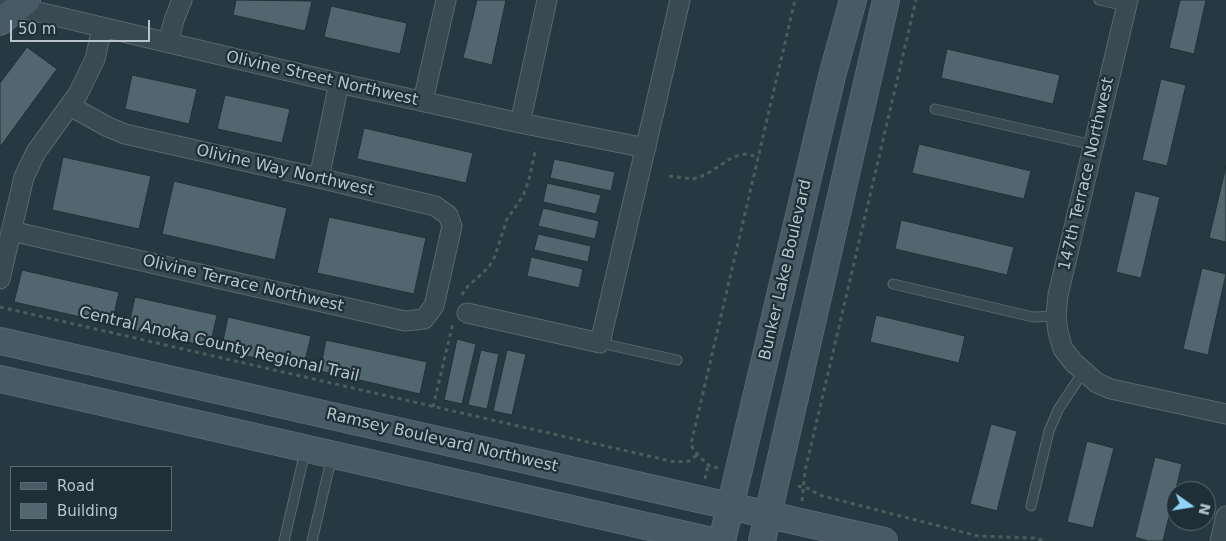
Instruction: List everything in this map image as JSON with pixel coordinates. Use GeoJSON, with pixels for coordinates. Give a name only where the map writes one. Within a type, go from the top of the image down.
{"type":"FeatureCollection","features":[{"type":"Feature","properties":{"kind":"street"},"geometry":{"type":"LineString","coordinates":[[168,43],[182,0]]}},
{"type":"Feature","properties":{"kind":"street"},"geometry":{"type":"LineString","coordinates":[[423,102],[446,0]]}},
{"type":"Feature","properties":{"kind":"street"},"geometry":{"type":"LineString","coordinates":[[520,123],[547,0]]}},
{"type":"Feature","properties":{"kind":"street"},"geometry":{"type":"LineString","coordinates":[[460,311],[600,343],[680,0]]}},
{"type":"Feature","properties":{"kind":"street","name":"Bunker Lake Boulevard"},"geometry":{"type":"LineString","coordinates":[[722,541],[829,86],[853,0]]}},
{"type":"Feature","properties":{"kind":"street"},"geometry":{"type":"LineString","coordinates":[[762,541],[886,0]]}},
{"type":"Feature","properties":{"kind":"street","name":"147th Terrace Northwest"},"geometry":{"type":"LineString","coordinates":[[1083,372],[1063,349],[1056,316],[1058,295],[1127,3]]}},
{"type":"Feature","properties":{"kind":"street","name":"Olivine Street Northwest"},"geometry":{"type":"LineString","coordinates":[[11,8],[339,84],[646,148]]}},
{"type":"Feature","properties":{"kind":"street"},"geometry":{"type":"LineString","coordinates":[[0,279],[24,177],[36,152],[78,94],[95,59],[102,28]]}},
{"type":"Feature","properties":{"kind":"street"},"geometry":{"type":"LineString","coordinates":[[319,178],[339,84]]}},
{"type":"Feature","properties":{"kind":"street","name":"Olivine Way Northwest"},"geometry":{"type":"LineString","coordinates":[[70,106],[125,134],[435,206],[448,215],[452,226],[442,270]]}},
{"type":"Feature","properties":{"kind":"street","name":"Olivine Terrace Northwest"},"geometry":{"type":"LineString","coordinates":[[11,231],[405,321],[424,318],[434,306],[442,270]]}},
{"type":"Feature","properties":{"kind":"street","name":"Ramsey Boulevard Northwest"},"geometry":{"type":"LineString","coordinates":[[0,340],[884,541]]}},
{"type":"Feature","properties":{"kind":"street"},"geometry":{"type":"LineString","coordinates":[[1083,372],[1097,383],[1111,388],[1226,414]]}},
{"type":"Feature","properties":{"kind":"street"},"geometry":{"type":"LineString","coordinates":[[0,379],[712,541]]}},
{"type":"Feature","properties":{"kind":"street"},"geometry":{"type":"LineString","coordinates":[[1220,541],[1226,516]]}},
{"type":"Feature","properties":{"kind":"lane"},"geometry":{"type":"LineString","coordinates":[[1099,0],[1127,3]]}},
{"type":"Feature","properties":{"kind":"lane"},"geometry":{"type":"LineString","coordinates":[[935,109],[1094,145]]}},
{"type":"Feature","properties":{"kind":"lane"},"geometry":{"type":"LineString","coordinates":[[893,284],[1033,317],[1056,316]]}},
{"type":"Feature","properties":{"kind":"lane"},"geometry":{"type":"LineString","coordinates":[[600,343],[677,360]]}},
{"type":"Feature","properties":{"kind":"lane"},"geometry":{"type":"LineString","coordinates":[[1031,506],[1049,431],[1058,410],[1083,372]]}},
{"type":"Feature","properties":{"kind":"lane"},"geometry":{"type":"LineString","coordinates":[[284,541],[306,449]]}},
{"type":"Feature","properties":{"kind":"lane"},"geometry":{"type":"LineString","coordinates":[[312,541],[333,455]]}},
{"type":"Feature","properties":{"kind":"path"},"geometry":{"type":"LineString","coordinates":[[708,465],[697,455],[691,444],[795,0]]}},
{"type":"Feature","properties":{"kind":"path"},"geometry":{"type":"LineString","coordinates":[[916,0],[806,471],[805,487],[819,496],[978,536],[1034,538],[1046,541]]}},
{"type":"Feature","properties":{"kind":"path"},"geometry":{"type":"LineString","coordinates":[[433,407],[465,289],[489,267],[495,256],[507,219],[523,196],[529,180],[536,148]]}},
{"type":"Feature","properties":{"kind":"path"},"geometry":{"type":"LineString","coordinates":[[669,176],[693,179],[705,175],[733,157],[745,154],[758,157]]}},
{"type":"Feature","properties":{"kind":"path","name":"Central Anoka County Regional Trail"},"geometry":{"type":"LineString","coordinates":[[0,307],[675,462],[689,461],[697,455]]}},
{"type":"Feature","properties":{"kind":"building"},"geometry":{"type":"Polygon","coordinates":[[[236,0],[312,1],[305,31],[233,15],[236,0]]]}},
{"type":"Feature","properties":{"kind":"building"},"geometry":{"type":"Polygon","coordinates":[[[477,0],[506,0],[492,65],[463,58],[477,0]]]}},
{"type":"Feature","properties":{"kind":"building"},"geometry":{"type":"Polygon","coordinates":[[[1180,0],[1206,0],[1194,54],[1169,48],[1180,0]]]}},
{"type":"Feature","properties":{"kind":"building"},"geometry":{"type":"Polygon","coordinates":[[[331,6],[407,23],[400,54],[324,37],[331,6]]]}},
{"type":"Feature","properties":{"kind":"building"},"geometry":{"type":"Polygon","coordinates":[[[27,47],[57,69],[0,147],[0,83],[27,47]]]}},
{"type":"Feature","properties":{"kind":"building"},"geometry":{"type":"Polygon","coordinates":[[[947,49],[1060,75],[1053,104],[941,78],[947,49]]]}},
{"type":"Feature","properties":{"kind":"building"},"geometry":{"type":"Polygon","coordinates":[[[132,75],[197,89],[189,124],[125,109],[132,75]]]}},
{"type":"Feature","properties":{"kind":"building"},"geometry":{"type":"Polygon","coordinates":[[[1161,79],[1186,85],[1167,166],[1142,160],[1161,79]]]}},
{"type":"Feature","properties":{"kind":"building"},"geometry":{"type":"Polygon","coordinates":[[[225,95],[290,109],[282,143],[217,129],[225,95]]]}},
{"type":"Feature","properties":{"kind":"building"},"geometry":{"type":"Polygon","coordinates":[[[364,128],[473,153],[466,183],[357,159],[364,128]]]}},
{"type":"Feature","properties":{"kind":"building"},"geometry":{"type":"Polygon","coordinates":[[[919,144],[1031,171],[1024,199],[912,173],[919,144]]]}},
{"type":"Feature","properties":{"kind":"building"},"geometry":{"type":"Polygon","coordinates":[[[63,157],[151,176],[139,229],[52,210],[63,157]]]}},
{"type":"Feature","properties":{"kind":"building"},"geometry":{"type":"Polygon","coordinates":[[[554,159],[615,172],[611,191],[550,178],[554,159]]]}},
{"type":"Feature","properties":{"kind":"building"},"geometry":{"type":"Polygon","coordinates":[[[1226,166],[1226,242],[1209,238],[1226,166]]]}},
{"type":"Feature","properties":{"kind":"building"},"geometry":{"type":"Polygon","coordinates":[[[174,181],[287,208],[275,260],[162,234],[174,181]]]}},
{"type":"Feature","properties":{"kind":"building"},"geometry":{"type":"Polygon","coordinates":[[[547,183],[601,195],[596,214],[543,202],[547,183]]]}},
{"type":"Feature","properties":{"kind":"building"},"geometry":{"type":"Polygon","coordinates":[[[1135,191],[1160,197],[1141,278],[1116,272],[1135,191]]]}},
{"type":"Feature","properties":{"kind":"building"},"geometry":{"type":"Polygon","coordinates":[[[543,208],[599,221],[595,239],[538,226],[543,208]]]}},
{"type":"Feature","properties":{"kind":"building"},"geometry":{"type":"Polygon","coordinates":[[[329,217],[426,238],[414,294],[317,273],[329,217]]]}},
{"type":"Feature","properties":{"kind":"building"},"geometry":{"type":"Polygon","coordinates":[[[901,220],[1014,247],[1007,275],[895,249],[901,220]]]}},
{"type":"Feature","properties":{"kind":"building"},"geometry":{"type":"Polygon","coordinates":[[[538,234],[591,246],[588,262],[534,250],[538,234]]]}},
{"type":"Feature","properties":{"kind":"building"},"geometry":{"type":"Polygon","coordinates":[[[531,257],[583,269],[579,288],[527,276],[531,257]]]}},
{"type":"Feature","properties":{"kind":"building"},"geometry":{"type":"Polygon","coordinates":[[[1202,268],[1226,274],[1208,355],[1183,349],[1202,268]]]}},
{"type":"Feature","properties":{"kind":"building"},"geometry":{"type":"Polygon","coordinates":[[[22,270],[119,292],[112,324],[14,302],[22,270]]]}},
{"type":"Feature","properties":{"kind":"building"},"geometry":{"type":"Polygon","coordinates":[[[135,297],[217,315],[210,347],[128,329],[135,297]]]}},
{"type":"Feature","properties":{"kind":"building"},"geometry":{"type":"Polygon","coordinates":[[[876,315],[965,336],[959,363],[870,342],[876,315]]]}},
{"type":"Feature","properties":{"kind":"building"},"geometry":{"type":"Polygon","coordinates":[[[228,317],[311,336],[303,369],[221,350],[228,317]]]}},
{"type":"Feature","properties":{"kind":"building"},"geometry":{"type":"Polygon","coordinates":[[[457,339],[476,344],[462,404],[444,400],[457,339]]]}},
{"type":"Feature","properties":{"kind":"building"},"geometry":{"type":"Polygon","coordinates":[[[326,340],[427,362],[420,394],[320,371],[326,340]]]}},
{"type":"Feature","properties":{"kind":"building"},"geometry":{"type":"Polygon","coordinates":[[[481,350],[499,354],[487,409],[468,405],[481,350]]]}},
{"type":"Feature","properties":{"kind":"building"},"geometry":{"type":"Polygon","coordinates":[[[507,350],[526,354],[512,415],[493,411],[507,350]]]}},
{"type":"Feature","properties":{"kind":"building"},"geometry":{"type":"Polygon","coordinates":[[[991,424],[1017,431],[997,511],[970,504],[991,424]]]}},
{"type":"Feature","properties":{"kind":"building"},"geometry":{"type":"Polygon","coordinates":[[[1087,441],[1114,448],[1093,528],[1067,522],[1087,441]]]}},
{"type":"Feature","properties":{"kind":"building"},"geometry":{"type":"Polygon","coordinates":[[[1155,457],[1182,464],[1178,481],[1166,481],[1166,529],[1163,541],[1148,541],[1135,537],[1155,457]]]}}]}
